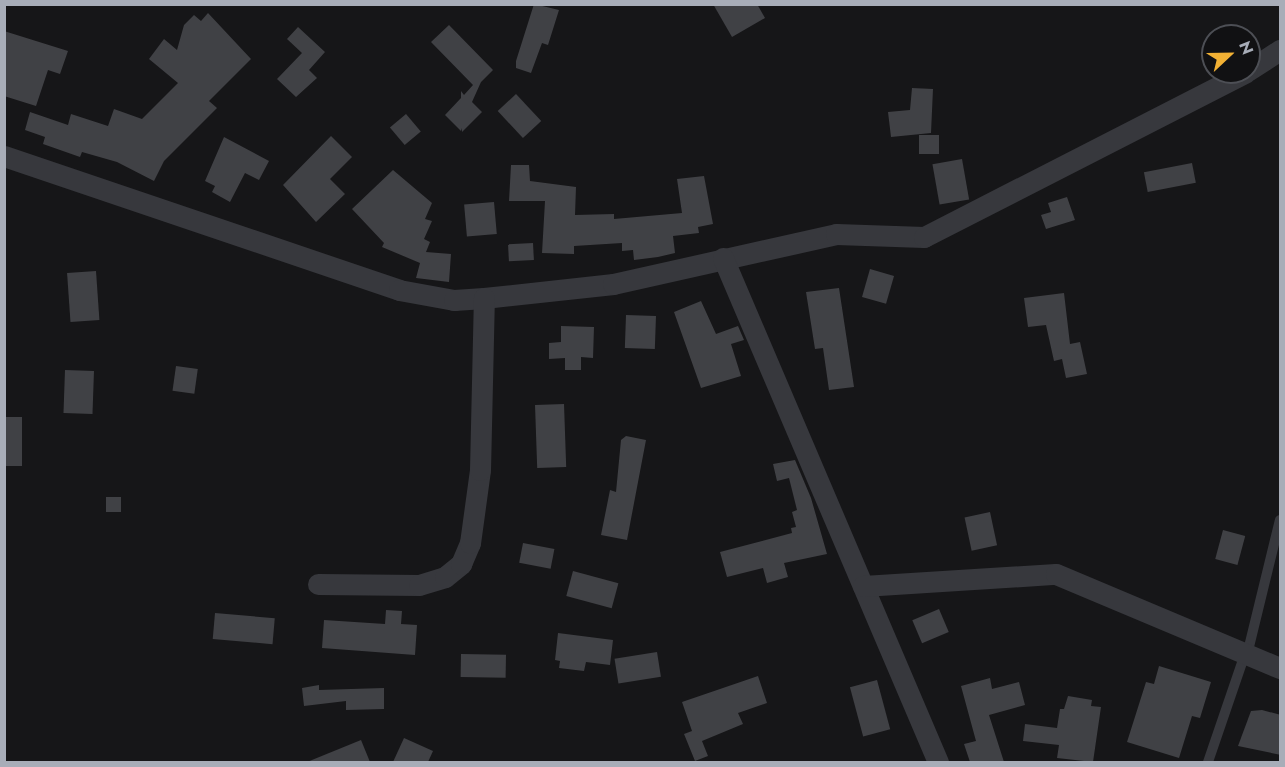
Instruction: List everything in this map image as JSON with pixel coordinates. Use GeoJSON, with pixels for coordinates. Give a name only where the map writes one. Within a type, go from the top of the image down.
{"type":"FeatureCollection","features":[{"type":"Feature","properties":{"kind":"street"},"geometry":{"type":"LineString","coordinates":[[1261,63],[1281,50]]}},
{"type":"Feature","properties":{"kind":"street"},"geometry":{"type":"LineString","coordinates":[[4,156],[399,290],[454,300],[613,284],[836,234],[924,237],[1223,84]]}},
{"type":"Feature","properties":{"kind":"street"},"geometry":{"type":"LineString","coordinates":[[723,258],[938,762]]}},
{"type":"Feature","properties":{"kind":"street"},"geometry":{"type":"LineString","coordinates":[[318,584],[419,585],[445,577],[461,564],[470,543],[480,470],[484,298]]}},
{"type":"Feature","properties":{"kind":"street"},"geometry":{"type":"LineString","coordinates":[[863,586],[1056,574],[1281,668]]}},
{"type":"Feature","properties":{"kind":"lane"},"geometry":{"type":"LineString","coordinates":[[1208,762],[1246,654],[1281,520]]}},
{"type":"Feature","properties":{"kind":"building"},"geometry":{"type":"Polygon","coordinates":[[[534,4],[559,10],[548,45],[542,43],[531,73],[516,68],[516,61],[534,4]]]}},
{"type":"Feature","properties":{"kind":"building"},"geometry":{"type":"Polygon","coordinates":[[[713,4],[757,4],[765,18],[732,37],[713,4]]]}},
{"type":"Feature","properties":{"kind":"building"},"geometry":{"type":"Polygon","coordinates":[[[208,13],[251,59],[209,101],[217,108],[164,161],[154,181],[117,162],[82,152],[80,157],[43,144],[45,137],[25,130],[30,112],[68,125],[71,114],[108,126],[114,109],[142,119],[178,83],[149,59],[164,39],[177,50],[184,25],[194,15],[201,21],[208,13]]]}},
{"type":"Feature","properties":{"kind":"building"},"geometry":{"type":"Polygon","coordinates":[[[449,25],[493,70],[481,82],[472,102],[482,112],[462,132],[462,128],[461,131],[445,115],[461,98],[461,91],[464,95],[473,85],[431,42],[449,25]]]}},
{"type":"Feature","properties":{"kind":"building"},"geometry":{"type":"Polygon","coordinates":[[[298,27],[325,52],[309,70],[317,78],[296,97],[277,79],[302,53],[287,39],[298,27]]]}},
{"type":"Feature","properties":{"kind":"building"},"geometry":{"type":"Polygon","coordinates":[[[4,31],[68,51],[60,74],[48,70],[36,106],[4,96],[4,31]]]}},
{"type":"Feature","properties":{"kind":"building"},"geometry":{"type":"Polygon","coordinates":[[[912,88],[933,89],[931,133],[891,137],[888,112],[910,110],[912,88]]]}},
{"type":"Feature","properties":{"kind":"building"},"geometry":{"type":"Polygon","coordinates":[[[516,94],[541,121],[523,138],[498,111],[516,94]]]}},
{"type":"Feature","properties":{"kind":"building"},"geometry":{"type":"Polygon","coordinates":[[[406,114],[421,132],[405,145],[390,127],[406,114]]]}},
{"type":"Feature","properties":{"kind":"building"},"geometry":{"type":"Polygon","coordinates":[[[919,135],[939,135],[939,154],[919,154],[919,135]]]}},
{"type":"Feature","properties":{"kind":"building"},"geometry":{"type":"Polygon","coordinates":[[[331,136],[352,157],[330,179],[345,194],[316,222],[283,185],[331,136]]]}},
{"type":"Feature","properties":{"kind":"building"},"geometry":{"type":"Polygon","coordinates":[[[224,137],[269,161],[259,180],[245,173],[230,202],[212,192],[215,186],[205,181],[224,137]]]}},
{"type":"Feature","properties":{"kind":"building"},"geometry":{"type":"Polygon","coordinates":[[[962,159],[969,199],[940,205],[932,164],[962,159]]]}},
{"type":"Feature","properties":{"kind":"building"},"geometry":{"type":"Polygon","coordinates":[[[1192,163],[1196,183],[1148,192],[1144,172],[1192,163]]]}},
{"type":"Feature","properties":{"kind":"building"},"geometry":{"type":"Polygon","coordinates":[[[511,165],[529,165],[530,181],[576,187],[575,215],[614,214],[614,219],[682,213],[677,179],[704,176],[713,224],[698,227],[699,233],[673,236],[675,253],[658,257],[634,260],[633,250],[622,251],[622,243],[574,246],[574,254],[542,253],[545,201],[509,201],[511,165]]]}},
{"type":"Feature","properties":{"kind":"building"},"geometry":{"type":"Polygon","coordinates":[[[393,170],[432,203],[425,219],[432,221],[424,239],[430,242],[426,252],[451,254],[449,282],[416,278],[420,263],[382,247],[384,243],[352,209],[393,170]]]}},
{"type":"Feature","properties":{"kind":"building"},"geometry":{"type":"Polygon","coordinates":[[[1067,197],[1075,220],[1046,229],[1041,215],[1051,212],[1048,203],[1067,197]]]}},
{"type":"Feature","properties":{"kind":"building"},"geometry":{"type":"Polygon","coordinates":[[[494,202],[497,234],[467,236],[464,205],[494,202]]]}},
{"type":"Feature","properties":{"kind":"building"},"geometry":{"type":"Polygon","coordinates":[[[533,243],[534,260],[509,261],[508,244],[533,243]]]}},
{"type":"Feature","properties":{"kind":"building"},"geometry":{"type":"Polygon","coordinates":[[[870,269],[894,276],[886,304],[862,297],[870,269]]]}},
{"type":"Feature","properties":{"kind":"building"},"geometry":{"type":"Polygon","coordinates":[[[96,271],[99,320],[70,322],[67,273],[96,271]]]}},
{"type":"Feature","properties":{"kind":"building"},"geometry":{"type":"Polygon","coordinates":[[[839,288],[854,387],[829,390],[823,348],[815,349],[806,292],[839,288]]]}},
{"type":"Feature","properties":{"kind":"building"},"geometry":{"type":"Polygon","coordinates":[[[1064,293],[1070,344],[1080,342],[1087,374],[1066,378],[1062,359],[1054,361],[1046,325],[1028,327],[1024,298],[1064,293]]]}},
{"type":"Feature","properties":{"kind":"building"},"geometry":{"type":"Polygon","coordinates":[[[701,301],[716,334],[738,326],[744,340],[731,344],[741,376],[701,388],[674,312],[701,301]]]}},
{"type":"Feature","properties":{"kind":"building"},"geometry":{"type":"Polygon","coordinates":[[[626,315],[656,316],[655,349],[625,348],[626,315]]]}},
{"type":"Feature","properties":{"kind":"building"},"geometry":{"type":"Polygon","coordinates":[[[561,326],[594,327],[593,358],[581,357],[581,370],[565,370],[565,358],[549,359],[549,343],[561,342],[561,326]]]}},
{"type":"Feature","properties":{"kind":"building"},"geometry":{"type":"Polygon","coordinates":[[[176,366],[198,369],[194,394],[173,391],[176,366]]]}},
{"type":"Feature","properties":{"kind":"building"},"geometry":{"type":"Polygon","coordinates":[[[65,370],[94,371],[92,414],[63,413],[65,370]]]}},
{"type":"Feature","properties":{"kind":"building"},"geometry":{"type":"Polygon","coordinates":[[[564,404],[566,467],[537,468],[535,405],[564,404]]]}},
{"type":"Feature","properties":{"kind":"building"},"geometry":{"type":"Polygon","coordinates":[[[4,417],[22,417],[22,466],[4,466],[4,417]]]}},
{"type":"Feature","properties":{"kind":"building"},"geometry":{"type":"Polygon","coordinates":[[[626,436],[646,440],[627,540],[601,535],[610,490],[616,492],[621,440],[626,436]]]}},
{"type":"Feature","properties":{"kind":"building"},"geometry":{"type":"Polygon","coordinates":[[[795,460],[811,498],[827,554],[784,563],[788,577],[767,583],[763,568],[727,577],[720,552],[792,533],[791,528],[796,527],[792,512],[797,510],[789,478],[777,481],[773,464],[795,460]]]}},
{"type":"Feature","properties":{"kind":"building"},"geometry":{"type":"Polygon","coordinates":[[[106,497],[121,497],[121,512],[106,512],[106,497]]]}},
{"type":"Feature","properties":{"kind":"building"},"geometry":{"type":"Polygon","coordinates":[[[990,512],[997,545],[972,551],[965,517],[990,512]]]}},
{"type":"Feature","properties":{"kind":"building"},"geometry":{"type":"Polygon","coordinates":[[[1223,530],[1245,536],[1237,565],[1215,559],[1223,530]]]}},
{"type":"Feature","properties":{"kind":"building"},"geometry":{"type":"Polygon","coordinates":[[[523,543],[554,549],[551,569],[519,563],[523,543]]]}},
{"type":"Feature","properties":{"kind":"building"},"geometry":{"type":"Polygon","coordinates":[[[573,571],[618,583],[612,608],[566,596],[573,571]]]}},
{"type":"Feature","properties":{"kind":"building"},"geometry":{"type":"Polygon","coordinates":[[[939,609],[949,632],[922,643],[912,620],[939,609]]]}},
{"type":"Feature","properties":{"kind":"building"},"geometry":{"type":"Polygon","coordinates":[[[386,610],[402,611],[401,624],[417,625],[415,655],[322,648],[324,620],[385,624],[386,610]]]}},
{"type":"Feature","properties":{"kind":"building"},"geometry":{"type":"Polygon","coordinates":[[[215,613],[275,618],[273,644],[213,639],[215,613]]]}},
{"type":"Feature","properties":{"kind":"building"},"geometry":{"type":"Polygon","coordinates":[[[558,633],[613,640],[610,665],[586,662],[584,671],[559,668],[560,661],[555,660],[558,633]]]}},
{"type":"Feature","properties":{"kind":"building"},"geometry":{"type":"Polygon","coordinates":[[[657,652],[661,677],[618,683],[615,659],[657,652]]]}},
{"type":"Feature","properties":{"kind":"building"},"geometry":{"type":"Polygon","coordinates":[[[461,654],[506,655],[506,678],[461,677],[461,654]]]}},
{"type":"Feature","properties":{"kind":"building"},"geometry":{"type":"Polygon","coordinates":[[[1159,666],[1211,682],[1200,718],[1192,716],[1179,758],[1127,742],[1146,682],[1154,684],[1159,666]]]}},
{"type":"Feature","properties":{"kind":"building"},"geometry":{"type":"Polygon","coordinates":[[[758,676],[767,703],[738,713],[743,724],[702,741],[708,756],[695,761],[684,734],[692,731],[682,702],[758,676]]]}},
{"type":"Feature","properties":{"kind":"building"},"geometry":{"type":"Polygon","coordinates":[[[990,678],[992,689],[1019,682],[1025,705],[989,715],[1004,762],[970,762],[964,744],[976,741],[961,686],[990,678]]]}},
{"type":"Feature","properties":{"kind":"building"},"geometry":{"type":"Polygon","coordinates":[[[877,680],[890,729],[863,737],[850,687],[877,680]]]}},
{"type":"Feature","properties":{"kind":"building"},"geometry":{"type":"Polygon","coordinates":[[[319,685],[319,690],[384,688],[384,709],[346,710],[346,701],[304,706],[302,688],[319,685]]]}},
{"type":"Feature","properties":{"kind":"building"},"geometry":{"type":"Polygon","coordinates":[[[1068,696],[1092,700],[1091,706],[1101,707],[1093,762],[1057,758],[1059,745],[1023,741],[1025,724],[1057,728],[1060,709],[1064,709],[1068,696]]]}},
{"type":"Feature","properties":{"kind":"building"},"geometry":{"type":"Polygon","coordinates":[[[1262,710],[1281,715],[1281,755],[1238,746],[1251,711],[1262,710]]]}},
{"type":"Feature","properties":{"kind":"building"},"geometry":{"type":"Polygon","coordinates":[[[404,738],[433,751],[428,762],[393,762],[404,738]]]}},
{"type":"Feature","properties":{"kind":"building"},"geometry":{"type":"Polygon","coordinates":[[[361,740],[370,762],[307,762],[361,740]]]}}]}
